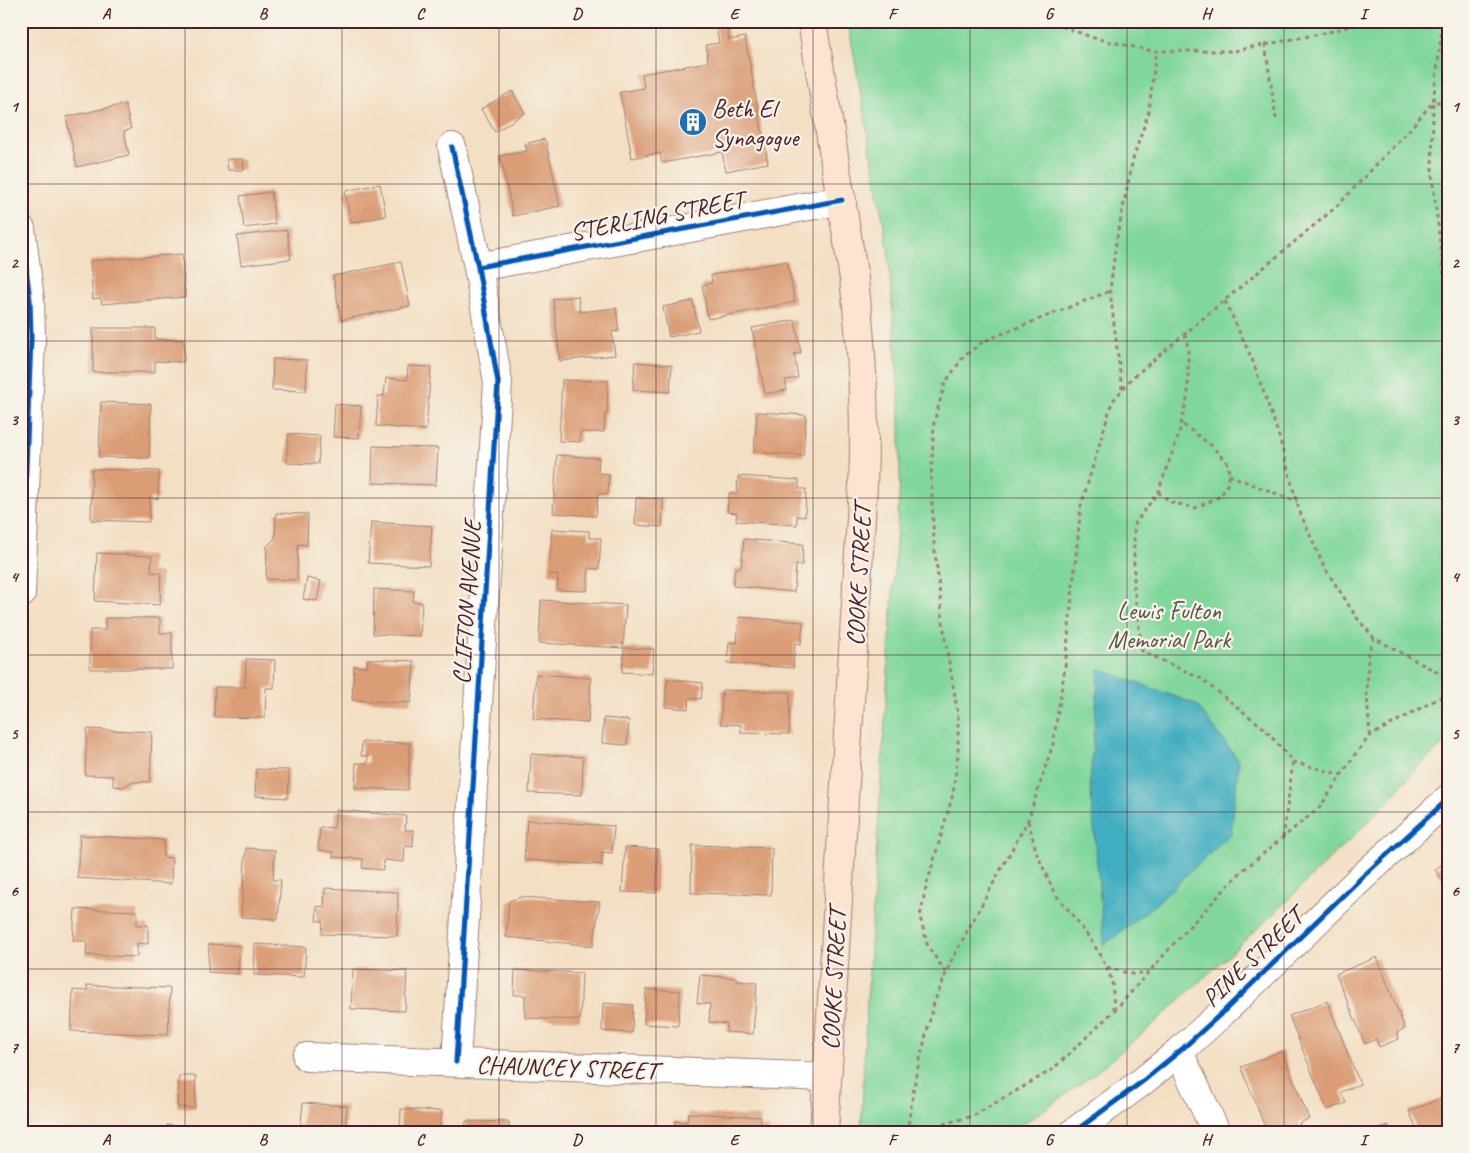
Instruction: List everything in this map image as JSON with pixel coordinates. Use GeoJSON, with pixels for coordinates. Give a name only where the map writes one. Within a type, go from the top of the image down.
{"type":"FeatureCollection","features":[{"type":"Feature","properties":{"kind":"main road","name":"COOKE STREET"},"geometry":{"type":"LineString","coordinates":[[812,21],[842,200],[858,318],[865,446],[824,1132]]}},
{"type":"Feature","properties":{"kind":"street","name":"CLIFTON AVENUE"},"geometry":{"type":"LineString","coordinates":[[452,147],[478,267],[498,382],[456,1062]]}},
{"type":"Feature","properties":{"kind":"street","name":"STERLING STREET"},"geometry":{"type":"LineString","coordinates":[[478,267],[842,200]]}},
{"type":"Feature","properties":{"kind":"street"},"geometry":{"type":"LineString","coordinates":[[21,229],[30,300],[31,338],[21,594]]}},
{"type":"Feature","properties":{"kind":"street","name":"PINE STREET"},"geometry":{"type":"LineString","coordinates":[[1074,1132],[1179,1052],[1352,887],[1448,799]]}},
{"type":"Feature","properties":{"kind":"street"},"geometry":{"type":"LineString","coordinates":[[1179,1052],[1216,1132]]}},
{"type":"Feature","properties":{"kind":"street","name":"CHAUNCEY STREET"},"geometry":{"type":"LineString","coordinates":[[307,1057],[827,1077]]}},
{"type":"Feature","properties":{"kind":"path"},"geometry":{"type":"LineString","coordinates":[[1047,21],[1094,38],[1156,50],[1233,50],[1334,31],[1368,21]]}},
{"type":"Feature","properties":{"kind":"path"},"geometry":{"type":"LineString","coordinates":[[1443,21],[1433,102],[1432,176],[1448,309]]}},
{"type":"Feature","properties":{"kind":"path"},"geometry":{"type":"LineString","coordinates":[[1265,44],[1276,119]]}},
{"type":"Feature","properties":{"kind":"path"},"geometry":{"type":"LineString","coordinates":[[1122,390],[1110,291],[1116,242],[1133,160],[1149,111],[1156,50]]}},
{"type":"Feature","properties":{"kind":"path"},"geometry":{"type":"LineString","coordinates":[[907,1132],[916,1075],[934,1003],[952,959],[1028,820],[1053,744],[1065,667],[1081,506],[1112,402],[1132,378],[1336,207],[1433,102],[1448,102]]}},
{"type":"Feature","properties":{"kind":"path"},"geometry":{"type":"LineString","coordinates":[[947,972],[928,948],[920,917],[925,891],[954,794],[958,754],[958,714],[945,639],[934,543],[931,480],[934,422],[945,383],[963,357],[984,341],[1110,291]]}},
{"type":"Feature","properties":{"kind":"path"},"geometry":{"type":"LineString","coordinates":[[1225,301],[1252,359],[1278,433],[1297,502],[1323,565],[1357,618],[1374,638],[1448,678]]}},
{"type":"Feature","properties":{"kind":"path"},"geometry":{"type":"LineString","coordinates":[[1186,334],[1188,348],[1188,394],[1182,423],[1158,492],[1134,525],[1134,588],[1142,651],[1200,678],[1264,728],[1293,762],[1342,775]]}},
{"type":"Feature","properties":{"kind":"path"},"geometry":{"type":"LineString","coordinates":[[1158,492],[1171,502],[1195,508],[1221,496],[1229,481],[1229,465],[1212,446],[1182,423]]}},
{"type":"Feature","properties":{"kind":"path"},"geometry":{"type":"LineString","coordinates":[[1229,475],[1297,502]]}},
{"type":"Feature","properties":{"kind":"path"},"geometry":{"type":"LineString","coordinates":[[1370,736],[1367,694],[1368,653],[1374,638]]}},
{"type":"Feature","properties":{"kind":"path"},"geometry":{"type":"LineString","coordinates":[[912,1132],[973,1116],[1052,1070],[1114,1010],[1241,872],[1320,807],[1370,736],[1448,693]]}},
{"type":"Feature","properties":{"kind":"path"},"geometry":{"type":"LineString","coordinates":[[1283,838],[1293,762]]}},
{"type":"Feature","properties":{"kind":"path"},"geometry":{"type":"LineString","coordinates":[[1028,820],[1037,854],[1055,894],[1075,918],[1100,954],[1112,980],[1114,1010]]}},
{"type":"Feature","properties":{"kind":"path"},"geometry":{"type":"LineString","coordinates":[[1106,967],[1131,974],[1148,973]]}},
{"type":"Feature","properties":{"kind":"green space","name":"Lewis Fulton Memorial Park"},"geometry":{"type":"Polygon","coordinates":[[[848,21],[1448,21],[1448,740],[1419,766],[1377,813],[1266,921],[1148,1029],[1094,1074],[1011,1132],[861,1132],[866,1017],[900,480],[900,409],[888,249],[848,21]]]}},
{"type":"Feature","properties":{"kind":"water"},"geometry":{"type":"Polygon","coordinates":[[[1099,669],[1196,704],[1239,761],[1231,834],[1152,907],[1104,945],[1090,781],[1099,669]]]}},
{"type":"Feature","properties":{"kind":"building"},"geometry":{"type":"Polygon","coordinates":[[[616,21],[638,21],[638,22],[616,26],[616,21]]]}},
{"type":"Feature","properties":{"kind":"building","name":"Beth El Synagogue"},"geometry":{"type":"Polygon","coordinates":[[[715,21],[726,21],[729,40],[745,37],[768,163],[726,171],[722,152],[662,163],[660,153],[632,158],[620,92],[644,88],[642,74],[708,62],[706,45],[719,43],[715,21]]]}},
{"type":"Feature","properties":{"kind":"building"},"geometry":{"type":"Polygon","coordinates":[[[512,91],[525,113],[495,132],[481,109],[512,91]]]}},
{"type":"Feature","properties":{"kind":"building"},"geometry":{"type":"Polygon","coordinates":[[[125,104],[131,129],[124,131],[129,155],[77,167],[66,117],[125,104]]]}},
{"type":"Feature","properties":{"kind":"building"},"geometry":{"type":"Polygon","coordinates":[[[544,139],[560,206],[513,216],[500,156],[527,151],[525,144],[544,139]]]}},
{"type":"Feature","properties":{"kind":"building"},"geometry":{"type":"Polygon","coordinates":[[[227,159],[243,159],[244,170],[228,170],[227,159]]]}},
{"type":"Feature","properties":{"kind":"building"},"geometry":{"type":"Polygon","coordinates":[[[380,184],[386,216],[351,223],[345,191],[380,184]]]}},
{"type":"Feature","properties":{"kind":"building"},"geometry":{"type":"Polygon","coordinates":[[[271,192],[275,224],[244,228],[240,196],[271,192]]]}},
{"type":"Feature","properties":{"kind":"building"},"geometry":{"type":"Polygon","coordinates":[[[287,230],[291,259],[241,265],[237,236],[287,230]]]}},
{"type":"Feature","properties":{"kind":"building"},"geometry":{"type":"Polygon","coordinates":[[[182,254],[185,297],[102,304],[101,298],[93,299],[90,261],[182,254]]]}},
{"type":"Feature","properties":{"kind":"building"},"geometry":{"type":"Polygon","coordinates":[[[787,261],[795,302],[708,319],[702,285],[712,283],[711,275],[787,261]]]}},
{"type":"Feature","properties":{"kind":"building"},"geometry":{"type":"Polygon","coordinates":[[[401,262],[410,306],[341,320],[333,276],[401,262]]]}},
{"type":"Feature","properties":{"kind":"building"},"geometry":{"type":"Polygon","coordinates":[[[578,296],[580,312],[616,308],[619,331],[612,332],[615,355],[560,361],[553,299],[578,296]]]}},
{"type":"Feature","properties":{"kind":"building"},"geometry":{"type":"Polygon","coordinates":[[[693,301],[699,331],[669,337],[663,307],[693,301]]]}},
{"type":"Feature","properties":{"kind":"building"},"geometry":{"type":"Polygon","coordinates":[[[795,320],[801,353],[794,354],[798,378],[785,380],[787,390],[765,394],[752,328],[795,320]]]}},
{"type":"Feature","properties":{"kind":"building"},"geometry":{"type":"Polygon","coordinates":[[[93,328],[155,328],[155,339],[184,340],[184,362],[155,361],[155,372],[93,372],[93,328]]]}},
{"type":"Feature","properties":{"kind":"building"},"geometry":{"type":"Polygon","coordinates":[[[273,359],[307,360],[306,391],[272,390],[273,359]]]}},
{"type":"Feature","properties":{"kind":"building"},"geometry":{"type":"Polygon","coordinates":[[[635,362],[672,365],[670,392],[633,390],[635,362]]]}},
{"type":"Feature","properties":{"kind":"building"},"geometry":{"type":"Polygon","coordinates":[[[408,366],[431,367],[426,430],[376,426],[378,396],[384,396],[386,378],[407,380],[408,366]]]}},
{"type":"Feature","properties":{"kind":"building"},"geometry":{"type":"Polygon","coordinates":[[[562,380],[608,381],[607,414],[605,414],[604,432],[580,432],[580,442],[559,441],[562,380]]]}},
{"type":"Feature","properties":{"kind":"building"},"geometry":{"type":"Polygon","coordinates":[[[101,402],[151,404],[149,458],[99,457],[101,402]]]}},
{"type":"Feature","properties":{"kind":"building"},"geometry":{"type":"Polygon","coordinates":[[[335,404],[361,406],[359,438],[333,437],[335,404]]]}},
{"type":"Feature","properties":{"kind":"building"},"geometry":{"type":"Polygon","coordinates":[[[757,412],[806,415],[803,456],[754,452],[757,412]]]}},
{"type":"Feature","properties":{"kind":"building"},"geometry":{"type":"Polygon","coordinates":[[[288,434],[320,436],[318,464],[287,463],[288,434]]]}},
{"type":"Feature","properties":{"kind":"building"},"geometry":{"type":"Polygon","coordinates":[[[373,446],[438,448],[436,485],[372,483],[373,446]]]}},
{"type":"Feature","properties":{"kind":"building"},"geometry":{"type":"Polygon","coordinates":[[[557,455],[599,458],[598,473],[609,474],[608,494],[598,494],[596,516],[553,513],[557,455]]]}},
{"type":"Feature","properties":{"kind":"building"},"geometry":{"type":"Polygon","coordinates":[[[92,469],[159,471],[158,499],[150,498],[149,522],[91,520],[92,469]]]}},
{"type":"Feature","properties":{"kind":"building"},"geometry":{"type":"Polygon","coordinates":[[[738,476],[799,480],[799,489],[806,489],[805,517],[797,516],[797,525],[736,521],[737,513],[727,512],[729,493],[737,493],[738,476]]]}},
{"type":"Feature","properties":{"kind":"building"},"geometry":{"type":"Polygon","coordinates":[[[636,498],[663,499],[662,527],[635,525],[636,498]]]}},
{"type":"Feature","properties":{"kind":"building"},"geometry":{"type":"Polygon","coordinates":[[[276,513],[308,514],[307,545],[298,544],[297,580],[266,579],[267,546],[275,538],[276,513]]]}},
{"type":"Feature","properties":{"kind":"building"},"geometry":{"type":"Polygon","coordinates":[[[371,522],[432,526],[429,566],[368,563],[371,522]]]}},
{"type":"Feature","properties":{"kind":"building"},"geometry":{"type":"Polygon","coordinates":[[[552,529],[589,531],[589,538],[601,538],[599,569],[589,568],[587,591],[557,590],[558,575],[549,574],[552,529]]]}},
{"type":"Feature","properties":{"kind":"building"},"geometry":{"type":"Polygon","coordinates":[[[744,539],[803,544],[802,565],[796,565],[794,592],[733,586],[735,568],[741,568],[744,539]]]}},
{"type":"Feature","properties":{"kind":"building"},"geometry":{"type":"Polygon","coordinates":[[[97,553],[152,556],[151,572],[161,573],[160,605],[95,601],[97,553]]]}},
{"type":"Feature","properties":{"kind":"building"},"geometry":{"type":"Polygon","coordinates":[[[307,578],[321,581],[317,601],[303,599],[307,578]]]}},
{"type":"Feature","properties":{"kind":"building"},"geometry":{"type":"Polygon","coordinates":[[[374,589],[414,591],[413,602],[422,602],[420,636],[373,634],[374,589]]]}},
{"type":"Feature","properties":{"kind":"building"},"geometry":{"type":"Polygon","coordinates":[[[541,600],[626,605],[623,648],[539,643],[541,600]]]}},
{"type":"Feature","properties":{"kind":"building"},"geometry":{"type":"Polygon","coordinates":[[[739,617],[803,622],[801,644],[795,643],[793,668],[727,663],[729,642],[737,643],[739,617]]]}},
{"type":"Feature","properties":{"kind":"building"},"geometry":{"type":"Polygon","coordinates":[[[105,618],[160,618],[160,633],[172,633],[172,669],[90,669],[90,630],[105,630],[105,618]]]}},
{"type":"Feature","properties":{"kind":"building"},"geometry":{"type":"Polygon","coordinates":[[[624,648],[654,649],[652,674],[622,672],[624,648]]]}},
{"type":"Feature","properties":{"kind":"building"},"geometry":{"type":"Polygon","coordinates":[[[246,659],[275,660],[274,688],[266,688],[265,718],[214,717],[215,687],[245,687],[246,659]]]}},
{"type":"Feature","properties":{"kind":"building"},"geometry":{"type":"Polygon","coordinates":[[[368,659],[414,661],[411,703],[352,700],[354,666],[367,667],[368,659]]]}},
{"type":"Feature","properties":{"kind":"building"},"geometry":{"type":"Polygon","coordinates":[[[536,674],[591,678],[588,723],[533,719],[536,674]]]}},
{"type":"Feature","properties":{"kind":"building"},"geometry":{"type":"Polygon","coordinates":[[[667,679],[703,683],[701,699],[689,698],[688,709],[665,707],[667,679]]]}},
{"type":"Feature","properties":{"kind":"building"},"geometry":{"type":"Polygon","coordinates":[[[722,690],[790,692],[789,734],[741,733],[741,725],[721,724],[722,690]]]}},
{"type":"Feature","properties":{"kind":"building"},"geometry":{"type":"Polygon","coordinates":[[[604,718],[629,720],[627,745],[602,743],[604,718]]]}},
{"type":"Feature","properties":{"kind":"building"},"geometry":{"type":"Polygon","coordinates":[[[87,729],[152,732],[150,782],[131,782],[123,787],[113,786],[113,776],[85,775],[87,729]]]}},
{"type":"Feature","properties":{"kind":"building"},"geometry":{"type":"Polygon","coordinates":[[[362,742],[410,743],[408,790],[355,788],[356,763],[368,763],[368,756],[361,756],[362,742]]]}},
{"type":"Feature","properties":{"kind":"building"},"geometry":{"type":"Polygon","coordinates":[[[531,754],[583,757],[582,795],[529,793],[531,754]]]}},
{"type":"Feature","properties":{"kind":"building"},"geometry":{"type":"Polygon","coordinates":[[[256,769],[289,770],[288,798],[255,796],[256,769]]]}},
{"type":"Feature","properties":{"kind":"building"},"geometry":{"type":"Polygon","coordinates":[[[336,810],[406,816],[405,830],[414,830],[413,847],[405,846],[404,862],[384,860],[383,870],[362,868],[363,859],[333,857],[334,852],[318,850],[320,827],[334,828],[336,810]]]}},
{"type":"Feature","properties":{"kind":"building"},"geometry":{"type":"Polygon","coordinates":[[[527,820],[614,826],[612,853],[602,852],[602,865],[524,860],[527,820]]]}},
{"type":"Feature","properties":{"kind":"building"},"geometry":{"type":"Polygon","coordinates":[[[80,835],[164,840],[163,857],[172,858],[171,884],[77,878],[80,835]]]}},
{"type":"Feature","properties":{"kind":"building"},"geometry":{"type":"Polygon","coordinates":[[[692,845],[772,848],[771,895],[691,893],[692,845]]]}},
{"type":"Feature","properties":{"kind":"building"},"geometry":{"type":"Polygon","coordinates":[[[625,847],[658,849],[656,893],[622,892],[625,847]]]}},
{"type":"Feature","properties":{"kind":"building"},"geometry":{"type":"Polygon","coordinates":[[[246,848],[275,850],[273,880],[281,880],[278,919],[241,917],[246,848]]]}},
{"type":"Feature","properties":{"kind":"building"},"geometry":{"type":"Polygon","coordinates":[[[1448,859],[1448,885],[1435,870],[1448,859]]]}},
{"type":"Feature","properties":{"kind":"building"},"geometry":{"type":"Polygon","coordinates":[[[325,888],[398,892],[397,936],[322,934],[323,921],[316,921],[317,906],[324,907],[325,888]]]}},
{"type":"Feature","properties":{"kind":"building"},"geometry":{"type":"Polygon","coordinates":[[[521,897],[600,902],[593,946],[506,937],[509,901],[521,897]]]}},
{"type":"Feature","properties":{"kind":"building"},"geometry":{"type":"Polygon","coordinates":[[[75,909],[137,911],[137,925],[148,925],[148,944],[137,943],[137,957],[86,955],[87,941],[73,941],[75,909]]]}},
{"type":"Feature","properties":{"kind":"building"},"geometry":{"type":"Polygon","coordinates":[[[209,944],[240,946],[238,974],[208,972],[209,944]]]}},
{"type":"Feature","properties":{"kind":"building"},"geometry":{"type":"Polygon","coordinates":[[[255,944],[306,947],[304,977],[254,975],[255,944]]]}},
{"type":"Feature","properties":{"kind":"building"},"geometry":{"type":"Polygon","coordinates":[[[1377,957],[1405,1029],[1397,1032],[1399,1039],[1379,1047],[1376,1039],[1365,1044],[1336,974],[1377,957]]]}},
{"type":"Feature","properties":{"kind":"building"},"geometry":{"type":"Polygon","coordinates":[[[353,969],[407,971],[405,1011],[351,1009],[353,969]]]}},
{"type":"Feature","properties":{"kind":"building"},"geometry":{"type":"Polygon","coordinates":[[[515,970],[582,973],[580,1020],[525,1018],[525,995],[514,995],[515,970]]]}},
{"type":"Feature","properties":{"kind":"building"},"geometry":{"type":"Polygon","coordinates":[[[700,975],[738,978],[737,981],[757,983],[753,1034],[726,1032],[727,1024],[709,1022],[710,1004],[697,1003],[700,975]]]}},
{"type":"Feature","properties":{"kind":"building"},"geometry":{"type":"Polygon","coordinates":[[[87,985],[170,988],[168,1035],[71,1031],[73,990],[87,991],[87,985]]]}},
{"type":"Feature","properties":{"kind":"building"},"geometry":{"type":"Polygon","coordinates":[[[646,989],[680,991],[678,1026],[644,1024],[646,989]]]}},
{"type":"Feature","properties":{"kind":"building"},"geometry":{"type":"Polygon","coordinates":[[[1327,1001],[1360,1084],[1341,1092],[1346,1103],[1327,1110],[1289,1016],[1327,1001]]]}},
{"type":"Feature","properties":{"kind":"building"},"geometry":{"type":"Polygon","coordinates":[[[603,1003],[633,1005],[632,1033],[602,1031],[603,1003]]]}},
{"type":"Feature","properties":{"kind":"building"},"geometry":{"type":"Polygon","coordinates":[[[1282,1051],[1309,1119],[1299,1123],[1303,1132],[1267,1132],[1241,1067],[1282,1051]]]}},
{"type":"Feature","properties":{"kind":"building"},"geometry":{"type":"Polygon","coordinates":[[[179,1076],[196,1076],[195,1108],[177,1107],[179,1076]]]}},
{"type":"Feature","properties":{"kind":"building"},"geometry":{"type":"Polygon","coordinates":[[[1448,1087],[1448,1126],[1432,1132],[1418,1132],[1409,1111],[1445,1097],[1442,1089],[1448,1087]]]}},
{"type":"Feature","properties":{"kind":"building"},"geometry":{"type":"Polygon","coordinates":[[[303,1103],[347,1106],[345,1132],[300,1132],[303,1103]]]}},
{"type":"Feature","properties":{"kind":"building"},"geometry":{"type":"Polygon","coordinates":[[[401,1109],[442,1111],[440,1132],[400,1132],[401,1109]]]}},
{"type":"Feature","properties":{"kind":"building"},"geometry":{"type":"Polygon","coordinates":[[[688,1113],[761,1117],[760,1127],[769,1127],[769,1132],[675,1132],[675,1121],[687,1122],[688,1113]]]}},
{"type":"Feature","properties":{"kind":"building"},"geometry":{"type":"Polygon","coordinates":[[[466,1121],[509,1122],[509,1132],[465,1132],[466,1121]]]}},
{"type":"Feature","properties":{"kind":"building"},"geometry":{"type":"Polygon","coordinates":[[[167,1125],[202,1128],[202,1132],[166,1132],[167,1125]]]}},
{"type":"Feature","properties":{"kind":"building"},"geometry":{"type":"Polygon","coordinates":[[[1388,1125],[1391,1132],[1370,1132],[1388,1125]]]}},
{"type":"Feature","properties":{"kind":"cycle path"},"geometry":{"type":"LineString","coordinates":[[452,147],[478,267],[498,382],[456,1062]]}},
{"type":"Feature","properties":{"kind":"cycle path"},"geometry":{"type":"LineString","coordinates":[[478,267],[842,200]]}},
{"type":"Feature","properties":{"kind":"cycle path"},"geometry":{"type":"LineString","coordinates":[[21,229],[30,300],[31,338],[21,594]]}},
{"type":"Feature","properties":{"kind":"cycle path"},"geometry":{"type":"LineString","coordinates":[[1074,1132],[1181,1050],[1223,1012],[1359,880],[1448,799]]}},
{"type":"Feature","properties":{"kind":"place","name":"Beth El Synagogue"},"geometry":{"type":"Point","coordinates":[693,122]}}]}
